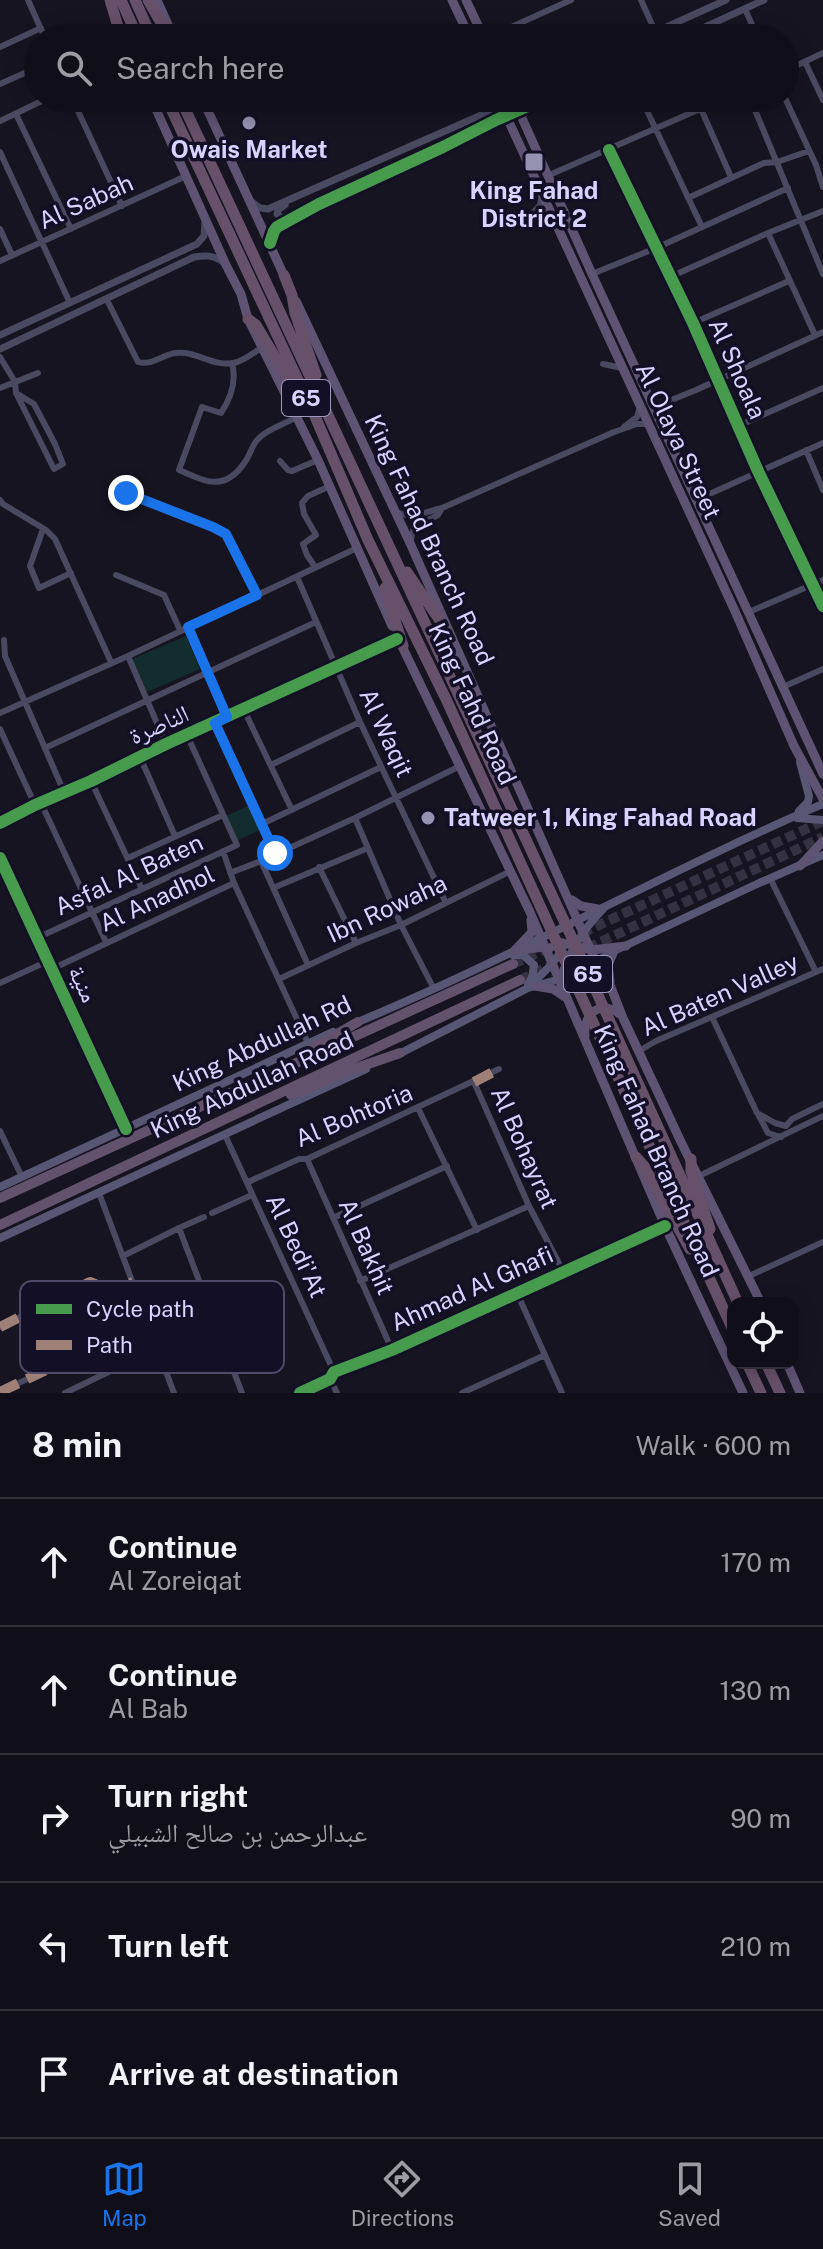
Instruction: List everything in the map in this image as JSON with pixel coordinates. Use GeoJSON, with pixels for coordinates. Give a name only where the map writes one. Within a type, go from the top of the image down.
{"type":"FeatureCollection","features":[{"type":"Feature","properties":{"kind":"highway"},"geometry":{"type":"LineString","coordinates":[[108,0],[117,24]]}},
{"type":"Feature","properties":{"kind":"highway"},"geometry":{"type":"LineString","coordinates":[[121,0],[132,24]]}},
{"type":"Feature","properties":{"kind":"highway"},"geometry":{"type":"LineString","coordinates":[[135,0],[146,24]]}},
{"type":"Feature","properties":{"kind":"highway"},"geometry":{"type":"LineString","coordinates":[[148,0],[163,24]]}},
{"type":"Feature","properties":{"kind":"highway","name":"King Fahd Road"},"geometry":{"type":"LineString","coordinates":[[173,112],[371,545],[446,699],[727,1316]]}},
{"type":"Feature","properties":{"kind":"highway","name":"King Fahd Road"},"geometry":{"type":"LineString","coordinates":[[187,112],[579,952],[735,1297]]}},
{"type":"Feature","properties":{"kind":"highway"},"geometry":{"type":"LineString","coordinates":[[284,275],[325,406]]}},
{"type":"Feature","properties":{"kind":"highway"},"geometry":{"type":"LineString","coordinates":[[248,319],[256,325],[298,395],[307,401]]}},
{"type":"Feature","properties":{"kind":"highway"},"geometry":{"type":"LineString","coordinates":[[383,536],[390,540],[409,576],[449,634]]}},
{"type":"Feature","properties":{"kind":"highway"},"geometry":{"type":"LineString","coordinates":[[371,545],[400,642]]}},
{"type":"Feature","properties":{"kind":"highway","name":"King Abdullah Road"},"geometry":{"type":"LineString","coordinates":[[0,1196],[220,1097],[511,957]]}},
{"type":"Feature","properties":{"kind":"highway","name":"King Abdullah Road"},"geometry":{"type":"LineString","coordinates":[[0,1228],[229,1117],[526,987]]}},
{"type":"Feature","properties":{"kind":"highway"},"geometry":{"type":"LineString","coordinates":[[220,1097],[358,1022]]}},
{"type":"Feature","properties":{"kind":"highway"},"geometry":{"type":"LineString","coordinates":[[229,1117],[400,1053]]}},
{"type":"Feature","properties":{"kind":"highway"},"geometry":{"type":"LineString","coordinates":[[636,1157],[698,1263],[706,1268]]}},
{"type":"Feature","properties":{"kind":"highway"},"geometry":{"type":"LineString","coordinates":[[691,1159],[691,1171],[714,1242],[714,1253]]}},
{"type":"Feature","properties":{"kind":"highway"},"geometry":{"type":"LineString","coordinates":[[750,1369],[761,1393]]}},
{"type":"Feature","properties":{"kind":"highway"},"geometry":{"type":"LineString","coordinates":[[769,1369],[780,1393]]}},
{"type":"Feature","properties":{"kind":"main road"},"geometry":{"type":"LineString","coordinates":[[157,0],[168,24]]}},
{"type":"Feature","properties":{"kind":"main road"},"geometry":{"type":"LineString","coordinates":[[452,0],[463,24]]}},
{"type":"Feature","properties":{"kind":"main road"},"geometry":{"type":"LineString","coordinates":[[466,0],[479,24]]}},
{"type":"Feature","properties":{"kind":"main road","name":"King Fahad Branch Road"},"geometry":{"type":"LineString","coordinates":[[157,112],[241,294],[261,348],[318,460],[400,642],[544,940],[565,998],[586,1039],[665,1226],[743,1393]]}},
{"type":"Feature","properties":{"kind":"main road","name":"King Fahad Branch Road"},"geometry":{"type":"LineString","coordinates":[[208,112],[396,512],[596,962],[610,985],[623,1018],[758,1297]]}},
{"type":"Feature","properties":{"kind":"main road","name":"Al Olaya Street"},"geometry":{"type":"LineString","coordinates":[[503,112],[734,609],[794,746],[823,802]]}},
{"type":"Feature","properties":{"kind":"main road","name":"Al Olaya Street"},"geometry":{"type":"LineString","coordinates":[[518,112],[823,771]]}},
{"type":"Feature","properties":{"kind":"main road"},"geometry":{"type":"LineString","coordinates":[[789,819],[803,808],[809,796],[794,746]]}},
{"type":"Feature","properties":{"kind":"main road"},"geometry":{"type":"LineString","coordinates":[[511,957],[579,919],[823,802]]}},
{"type":"Feature","properties":{"kind":"main road"},"geometry":{"type":"LineString","coordinates":[[789,819],[803,817],[823,820]]}},
{"type":"Feature","properties":{"kind":"main road"},"geometry":{"type":"LineString","coordinates":[[800,866],[823,841]]}},
{"type":"Feature","properties":{"kind":"main road"},"geometry":{"type":"LineString","coordinates":[[511,871],[524,874],[535,871],[544,863],[547,852]]}},
{"type":"Feature","properties":{"kind":"main road"},"geometry":{"type":"LineString","coordinates":[[526,987],[560,979],[770,878],[823,858]]}},
{"type":"Feature","properties":{"kind":"main road"},"geometry":{"type":"LineString","coordinates":[[569,898],[581,906],[602,908]]}},
{"type":"Feature","properties":{"kind":"main road"},"geometry":{"type":"LineString","coordinates":[[0,1238],[400,1053],[526,987],[568,948],[602,908]]}},
{"type":"Feature","properties":{"kind":"main road"},"geometry":{"type":"LineString","coordinates":[[511,957],[532,932],[530,912]]}},
{"type":"Feature","properties":{"kind":"main road"},"geometry":{"type":"LineString","coordinates":[[560,979],[579,919]]}},
{"type":"Feature","properties":{"kind":"main road"},"geometry":{"type":"LineString","coordinates":[[544,940],[596,962]]}},
{"type":"Feature","properties":{"kind":"main road"},"geometry":{"type":"LineString","coordinates":[[568,948],[591,950],[626,946]]}},
{"type":"Feature","properties":{"kind":"main road"},"geometry":{"type":"LineString","coordinates":[[610,985],[608,965],[614,951]]}},
{"type":"Feature","properties":{"kind":"main road"},"geometry":{"type":"LineString","coordinates":[[511,957],[523,955],[534,965],[532,978],[526,987]]}},
{"type":"Feature","properties":{"kind":"main road","name":"King Abdullah Rd"},"geometry":{"type":"LineString","coordinates":[[0,1187],[308,1043],[511,957]]}},
{"type":"Feature","properties":{"kind":"main road"},"geometry":{"type":"LineString","coordinates":[[526,987],[553,989],[565,998]]}},
{"type":"Feature","properties":{"kind":"main road"},"geometry":{"type":"LineString","coordinates":[[586,1039],[585,1024],[596,1011],[613,1009],[623,1018]]}},
{"type":"Feature","properties":{"kind":"main road"},"geometry":{"type":"LineString","coordinates":[[790,1369],[800,1393]]}},
{"type":"Feature","properties":{"kind":"street"},"geometry":{"type":"LineString","coordinates":[[28,0],[39,24]]}},
{"type":"Feature","properties":{"kind":"street"},"geometry":{"type":"LineString","coordinates":[[544,0],[548,10]]}},
{"type":"Feature","properties":{"kind":"street"},"geometry":{"type":"LineString","coordinates":[[517,24],[571,0]]}},
{"type":"Feature","properties":{"kind":"street"},"geometry":{"type":"LineString","coordinates":[[641,0],[652,24]]}},
{"type":"Feature","properties":{"kind":"street"},"geometry":{"type":"LineString","coordinates":[[671,24],[726,0]]}},
{"type":"Feature","properties":{"kind":"street"},"geometry":{"type":"LineString","coordinates":[[712,24],[764,0]]}},
{"type":"Feature","properties":{"kind":"street"},"geometry":{"type":"LineString","coordinates":[[745,9],[752,24]]}},
{"type":"Feature","properties":{"kind":"street"},"geometry":{"type":"LineString","coordinates":[[0,47],[24,36]]}},
{"type":"Feature","properties":{"kind":"street"},"geometry":{"type":"LineString","coordinates":[[799,65],[823,53]]}},
{"type":"Feature","properties":{"kind":"street"},"geometry":{"type":"LineString","coordinates":[[805,62],[823,100]]}},
{"type":"Feature","properties":{"kind":"street"},"geometry":{"type":"LineString","coordinates":[[0,84],[24,73]]}},
{"type":"Feature","properties":{"kind":"street"},"geometry":{"type":"LineString","coordinates":[[0,121],[24,110]]}},
{"type":"Feature","properties":{"kind":"street"},"geometry":{"type":"LineString","coordinates":[[78,112],[122,206]]}},
{"type":"Feature","properties":{"kind":"street"},"geometry":{"type":"LineString","coordinates":[[247,198],[260,208],[268,209],[489,112]]}},
{"type":"Feature","properties":{"kind":"street"},"geometry":{"type":"LineString","coordinates":[[308,192],[278,210],[277,214],[282,218],[319,204],[407,164],[493,112]]}},
{"type":"Feature","properties":{"kind":"street"},"geometry":{"type":"LineString","coordinates":[[647,112],[702,227]]}},
{"type":"Feature","properties":{"kind":"street"},"geometry":{"type":"LineString","coordinates":[[547,176],[694,112]]}},
{"type":"Feature","properties":{"kind":"street"},"geometry":{"type":"LineString","coordinates":[[702,112],[731,177]]}},
{"type":"Feature","properties":{"kind":"street"},"geometry":{"type":"LineString","coordinates":[[756,112],[823,274]]}},
{"type":"Feature","properties":{"kind":"street"},"geometry":{"type":"LineString","coordinates":[[791,112],[809,151],[820,163],[823,187]]}},
{"type":"Feature","properties":{"kind":"street"},"geometry":{"type":"LineString","coordinates":[[16,114],[71,229]]}},
{"type":"Feature","properties":{"kind":"street"},"geometry":{"type":"LineString","coordinates":[[397,151],[410,148],[415,151],[416,156],[407,164]]}},
{"type":"Feature","properties":{"kind":"street","name":"Al Shoala"},"geometry":{"type":"LineString","coordinates":[[609,150],[693,323],[758,471],[823,606]]}},
{"type":"Feature","properties":{"kind":"street"},"geometry":{"type":"LineString","coordinates":[[688,198],[764,163],[809,151]]}},
{"type":"Feature","properties":{"kind":"street"},"geometry":{"type":"LineString","coordinates":[[0,152],[70,303]]}},
{"type":"Feature","properties":{"kind":"street","name":"Al Sabah"},"geometry":{"type":"LineString","coordinates":[[0,261],[187,176]]}},
{"type":"Feature","properties":{"kind":"street"},"geometry":{"type":"LineString","coordinates":[[592,274],[788,188]]}},
{"type":"Feature","properties":{"kind":"street"},"geometry":{"type":"LineString","coordinates":[[521,226],[540,205],[542,195]]}},
{"type":"Feature","properties":{"kind":"street"},"geometry":{"type":"LineString","coordinates":[[270,243],[277,227],[319,204]]}},
{"type":"Feature","properties":{"kind":"street"},"geometry":{"type":"LineString","coordinates":[[670,277],[823,211]]}},
{"type":"Feature","properties":{"kind":"street"},"geometry":{"type":"LineString","coordinates":[[0,335],[197,244],[204,236],[206,220]]}},
{"type":"Feature","properties":{"kind":"street"},"geometry":{"type":"LineString","coordinates":[[0,229],[12,255]]}},
{"type":"Feature","properties":{"kind":"street"},"geometry":{"type":"LineString","coordinates":[[654,407],[819,333],[789,281],[768,233]]}},
{"type":"Feature","properties":{"kind":"street"},"geometry":{"type":"LineString","coordinates":[[0,349],[199,254],[196,248],[185,250]]}},
{"type":"Feature","properties":{"kind":"street"},"geometry":{"type":"LineString","coordinates":[[194,257],[216,257],[226,265]]}},
{"type":"Feature","properties":{"kind":"street"},"geometry":{"type":"LineString","coordinates":[[693,323],[789,281]]}},
{"type":"Feature","properties":{"kind":"street"},"geometry":{"type":"LineString","coordinates":[[107,300],[138,362],[145,364],[176,353],[232,363],[261,348]]}},
{"type":"Feature","properties":{"kind":"street"},"geometry":{"type":"LineString","coordinates":[[0,357],[15,382],[16,393],[54,469],[63,464],[34,404],[16,393]]}},
{"type":"Feature","properties":{"kind":"street"},"geometry":{"type":"LineString","coordinates":[[232,363],[235,374],[228,403],[221,413],[202,407],[179,470],[208,482],[218,483],[234,476],[247,460],[258,438],[297,417]]}},
{"type":"Feature","properties":{"kind":"street"},"geometry":{"type":"LineString","coordinates":[[603,364],[622,368]]}},
{"type":"Feature","properties":{"kind":"street"},"geometry":{"type":"LineString","coordinates":[[0,388],[38,373]]}},
{"type":"Feature","properties":{"kind":"street"},"geometry":{"type":"LineString","coordinates":[[738,426],[823,388]]}},
{"type":"Feature","properties":{"kind":"street"},"geometry":{"type":"LineString","coordinates":[[614,432],[637,417],[640,406]]}},
{"type":"Feature","properties":{"kind":"street"},"geometry":{"type":"LineString","coordinates":[[396,512],[414,516],[442,508],[614,432],[637,424],[648,424]]}},
{"type":"Feature","properties":{"kind":"street"},"geometry":{"type":"LineString","coordinates":[[696,500],[823,443]]}},
{"type":"Feature","properties":{"kind":"street"},"geometry":{"type":"LineString","coordinates":[[806,450],[823,490]]}},
{"type":"Feature","properties":{"kind":"street"},"geometry":{"type":"LineString","coordinates":[[280,461],[292,471],[318,460]]}},
{"type":"Feature","properties":{"kind":"street"},"geometry":{"type":"LineString","coordinates":[[315,567],[303,544],[316,535],[304,514],[302,503],[308,496],[330,486]]}},
{"type":"Feature","properties":{"kind":"street"},"geometry":{"type":"LineString","coordinates":[[126,493],[226,534],[257,595]]}},
{"type":"Feature","properties":{"kind":"street"},"geometry":{"type":"LineString","coordinates":[[0,500],[55,539],[111,662]]}},
{"type":"Feature","properties":{"kind":"street"},"geometry":{"type":"LineString","coordinates":[[410,543],[414,527],[438,515],[442,508]]}},
{"type":"Feature","properties":{"kind":"street"},"geometry":{"type":"LineString","coordinates":[[43,529],[30,566],[39,588],[71,573]]}},
{"type":"Feature","properties":{"kind":"street"},"geometry":{"type":"LineString","coordinates":[[0,713],[357,548]]}},
{"type":"Feature","properties":{"kind":"street"},"geometry":{"type":"LineString","coordinates":[[116,575],[164,595],[208,672],[227,717]]}},
{"type":"Feature","properties":{"kind":"street","name":"Al Waqit"},"geometry":{"type":"LineString","coordinates":[[297,577],[360,722],[446,903]]}},
{"type":"Feature","properties":{"kind":"street"},"geometry":{"type":"LineString","coordinates":[[749,612],[823,580]]}},
{"type":"Feature","properties":{"kind":"street"},"geometry":{"type":"LineString","coordinates":[[45,748],[316,622]]}},
{"type":"Feature","properties":{"kind":"street"},"geometry":{"type":"LineString","coordinates":[[4,640],[2,657],[64,792]]}},
{"type":"Feature","properties":{"kind":"street","name":"الناصرة"},"geometry":{"type":"LineString","coordinates":[[0,823],[335,666],[400,642]]}},
{"type":"Feature","properties":{"kind":"street"},"geometry":{"type":"LineString","coordinates":[[128,656],[166,744]]}},
{"type":"Feature","properties":{"kind":"street"},"geometry":{"type":"LineString","coordinates":[[782,688],[823,669]]}},
{"type":"Feature","properties":{"kind":"street"},"geometry":{"type":"LineString","coordinates":[[244,710],[292,810]]}},
{"type":"Feature","properties":{"kind":"street"},"geometry":{"type":"LineString","coordinates":[[271,765],[360,722]]}},
{"type":"Feature","properties":{"kind":"street"},"geometry":{"type":"LineString","coordinates":[[215,723],[275,853]]}},
{"type":"Feature","properties":{"kind":"street"},"geometry":{"type":"LineString","coordinates":[[0,729],[106,942]]}},
{"type":"Feature","properties":{"kind":"street"},"geometry":{"type":"LineString","coordinates":[[128,858],[223,815],[187,735]]}},
{"type":"Feature","properties":{"kind":"street"},"geometry":{"type":"LineString","coordinates":[[140,757],[175,836]]}},
{"type":"Feature","properties":{"kind":"street","name":"Al Anadhol"},"geometry":{"type":"LineString","coordinates":[[230,873],[355,818],[460,766]]}},
{"type":"Feature","properties":{"kind":"street"},"geometry":{"type":"LineString","coordinates":[[262,824],[381,767]]}},
{"type":"Feature","properties":{"kind":"street"},"geometry":{"type":"LineString","coordinates":[[91,781],[142,889]]}},
{"type":"Feature","properties":{"kind":"street","name":"Asfal Al Baten"},"geometry":{"type":"LineString","coordinates":[[37,938],[237,845],[223,815]]}},
{"type":"Feature","properties":{"kind":"street"},"geometry":{"type":"LineString","coordinates":[[355,818],[401,925],[434,989]]}},
{"type":"Feature","properties":{"kind":"street"},"geometry":{"type":"LineString","coordinates":[[273,888],[368,848]]}},
{"type":"Feature","properties":{"kind":"street"},"geometry":{"type":"LineString","coordinates":[[223,851],[234,883],[308,1043]]}},
{"type":"Feature","properties":{"kind":"street","name":"منية"},"geometry":{"type":"LineString","coordinates":[[0,858],[126,1129]]}},
{"type":"Feature","properties":{"kind":"street"},"geometry":{"type":"LineString","coordinates":[[261,861],[308,965]]}},
{"type":"Feature","properties":{"kind":"street"},"geometry":{"type":"LineString","coordinates":[[319,867],[356,943]]}},
{"type":"Feature","properties":{"kind":"street","name":"Ibn Rowaha"},"geometry":{"type":"LineString","coordinates":[[279,979],[401,925],[511,871]]}},
{"type":"Feature","properties":{"kind":"street","name":"Al Baten Valley"},"geometry":{"type":"LineString","coordinates":[[639,1051],[819,971],[770,878]]}},
{"type":"Feature","properties":{"kind":"street","name":"Al Anadhol"},"geometry":{"type":"LineString","coordinates":[[52,969],[234,883]]}},
{"type":"Feature","properties":{"kind":"street"},"geometry":{"type":"LineString","coordinates":[[0,983],[48,961]]}},
{"type":"Feature","properties":{"kind":"street"},"geometry":{"type":"LineString","coordinates":[[712,1017],[768,1133],[781,1137]]}},
{"type":"Feature","properties":{"kind":"street","name":"Al Bohtoria"},"geometry":{"type":"LineString","coordinates":[[248,1182],[299,1159],[307,1159],[499,1069]]}},
{"type":"Feature","properties":{"kind":"street","name":"Al Bohayrat"},"geometry":{"type":"LineString","coordinates":[[474,1082],[529,1206],[563,1271]]}},
{"type":"Feature","properties":{"kind":"street"},"geometry":{"type":"LineString","coordinates":[[757,1113],[786,1126],[792,1119],[823,1104]]}},
{"type":"Feature","properties":{"kind":"street"},"geometry":{"type":"LineString","coordinates":[[418,1108],[477,1230]]}},
{"type":"Feature","properties":{"kind":"street"},"geometry":{"type":"LineString","coordinates":[[699,1176],[823,1116]]}},
{"type":"Feature","properties":{"kind":"street"},"geometry":{"type":"LineString","coordinates":[[0,1131],[22,1177]]}},
{"type":"Feature","properties":{"kind":"street","name":"Al Bedi'At"},"geometry":{"type":"LineString","coordinates":[[225,1135],[337,1393]]}},
{"type":"Feature","properties":{"kind":"street","name":"Al Bakhit"},"geometry":{"type":"LineString","coordinates":[[307,1159],[392,1350]]}},
{"type":"Feature","properties":{"kind":"street"},"geometry":{"type":"LineString","coordinates":[[333,1218],[447,1166]]}},
{"type":"Feature","properties":{"kind":"street"},"geometry":{"type":"LineString","coordinates":[[99,1193],[133,1281]]}},
{"type":"Feature","properties":{"kind":"street"},"geometry":{"type":"LineString","coordinates":[[212,1213],[252,1195]]}},
{"type":"Feature","properties":{"kind":"street"},"geometry":{"type":"LineString","coordinates":[[360,1281],[529,1206]]}},
{"type":"Feature","properties":{"kind":"street"},"geometry":{"type":"LineString","coordinates":[[123,1256],[204,1217]]}},
{"type":"Feature","properties":{"kind":"street","name":"Ahmad Al Ghafi"},"geometry":{"type":"LineString","coordinates":[[300,1393],[665,1226]]}},
{"type":"Feature","properties":{"kind":"street"},"geometry":{"type":"LineString","coordinates":[[179,1228],[199,1281]]}},
{"type":"Feature","properties":{"kind":"street"},"geometry":{"type":"LineString","coordinates":[[749,1276],[823,1242]]}},
{"type":"Feature","properties":{"kind":"street"},"geometry":{"type":"LineString","coordinates":[[517,1293],[562,1393]]}},
{"type":"Feature","properties":{"kind":"street"},"geometry":{"type":"LineString","coordinates":[[0,1327],[20,1317]]}},
{"type":"Feature","properties":{"kind":"street"},"geometry":{"type":"LineString","coordinates":[[462,1393],[478,1390],[545,1355]]}},
{"type":"Feature","properties":{"kind":"street"},"geometry":{"type":"LineString","coordinates":[[0,1392],[40,1373]]}},
{"type":"Feature","properties":{"kind":"street"},"geometry":{"type":"LineString","coordinates":[[65,1393],[106,1373]]}},
{"type":"Feature","properties":{"kind":"street"},"geometry":{"type":"LineString","coordinates":[[166,1373],[174,1393]]}},
{"type":"Feature","properties":{"kind":"street"},"geometry":{"type":"LineString","coordinates":[[234,1373],[242,1393]]}},
{"type":"Feature","properties":{"kind":"green space"},"geometry":{"type":"Polygon","coordinates":[[[186,636],[200,669],[147,692],[132,659],[186,636]]]}},
{"type":"Feature","properties":{"kind":"green space"},"geometry":{"type":"Polygon","coordinates":[[[250,805],[262,829],[238,840],[226,816],[250,805]]]}},
{"type":"Feature","properties":{"kind":"tunnel"},"geometry":{"type":"LineString","coordinates":[[582,933],[823,821]]}},
{"type":"Feature","properties":{"kind":"tunnel"},"geometry":{"type":"LineString","coordinates":[[520,980],[823,837]]}},
{"type":"Feature","properties":{"kind":"tunnel"},"geometry":{"type":"LineString","coordinates":[[513,964],[553,946]]}},
{"type":"Feature","properties":{"kind":"marked path"},"geometry":{"type":"LineString","coordinates":[[474,1082],[499,1069]]}},
{"type":"Feature","properties":{"kind":"marked path"},"geometry":{"type":"LineString","coordinates":[[0,1327],[20,1317]]}},
{"type":"Feature","properties":{"kind":"marked path"},"geometry":{"type":"LineString","coordinates":[[0,1392],[40,1373]]}},
{"type":"Feature","properties":{"kind":"cycle path"},"geometry":{"type":"LineString","coordinates":[[270,243],[277,227],[319,204],[514,112]]}},
{"type":"Feature","properties":{"kind":"cycle path"},"geometry":{"type":"LineString","coordinates":[[609,150],[693,323],[758,471],[823,606]]}},
{"type":"Feature","properties":{"kind":"cycle path"},"geometry":{"type":"LineString","coordinates":[[0,823],[397,639]]}},
{"type":"Feature","properties":{"kind":"cycle path"},"geometry":{"type":"LineString","coordinates":[[0,858],[126,1129]]}},
{"type":"Feature","properties":{"kind":"cycle path"},"geometry":{"type":"LineString","coordinates":[[300,1393],[330,1379],[334,1372],[392,1350],[665,1226]]}},
{"type":"Feature","properties":{"kind":"place","name":"Owais Market"},"geometry":{"type":"Point","coordinates":[249,123]}},
{"type":"Feature","properties":{"kind":"place","name":"King Fahad District 2"},"geometry":{"type":"Point","coordinates":[534,162]}},
{"type":"Feature","properties":{"kind":"place","name":"Tatweer 1, King Fahad Road"},"geometry":{"type":"Point","coordinates":[428,818]}},
{"type":"Feature","properties":{"kind":"route"},"geometry":{"type":"LineString","coordinates":[[126,493],[226,534],[257,595],[188,627],[227,717],[215,723],[275,853]]}}]}
